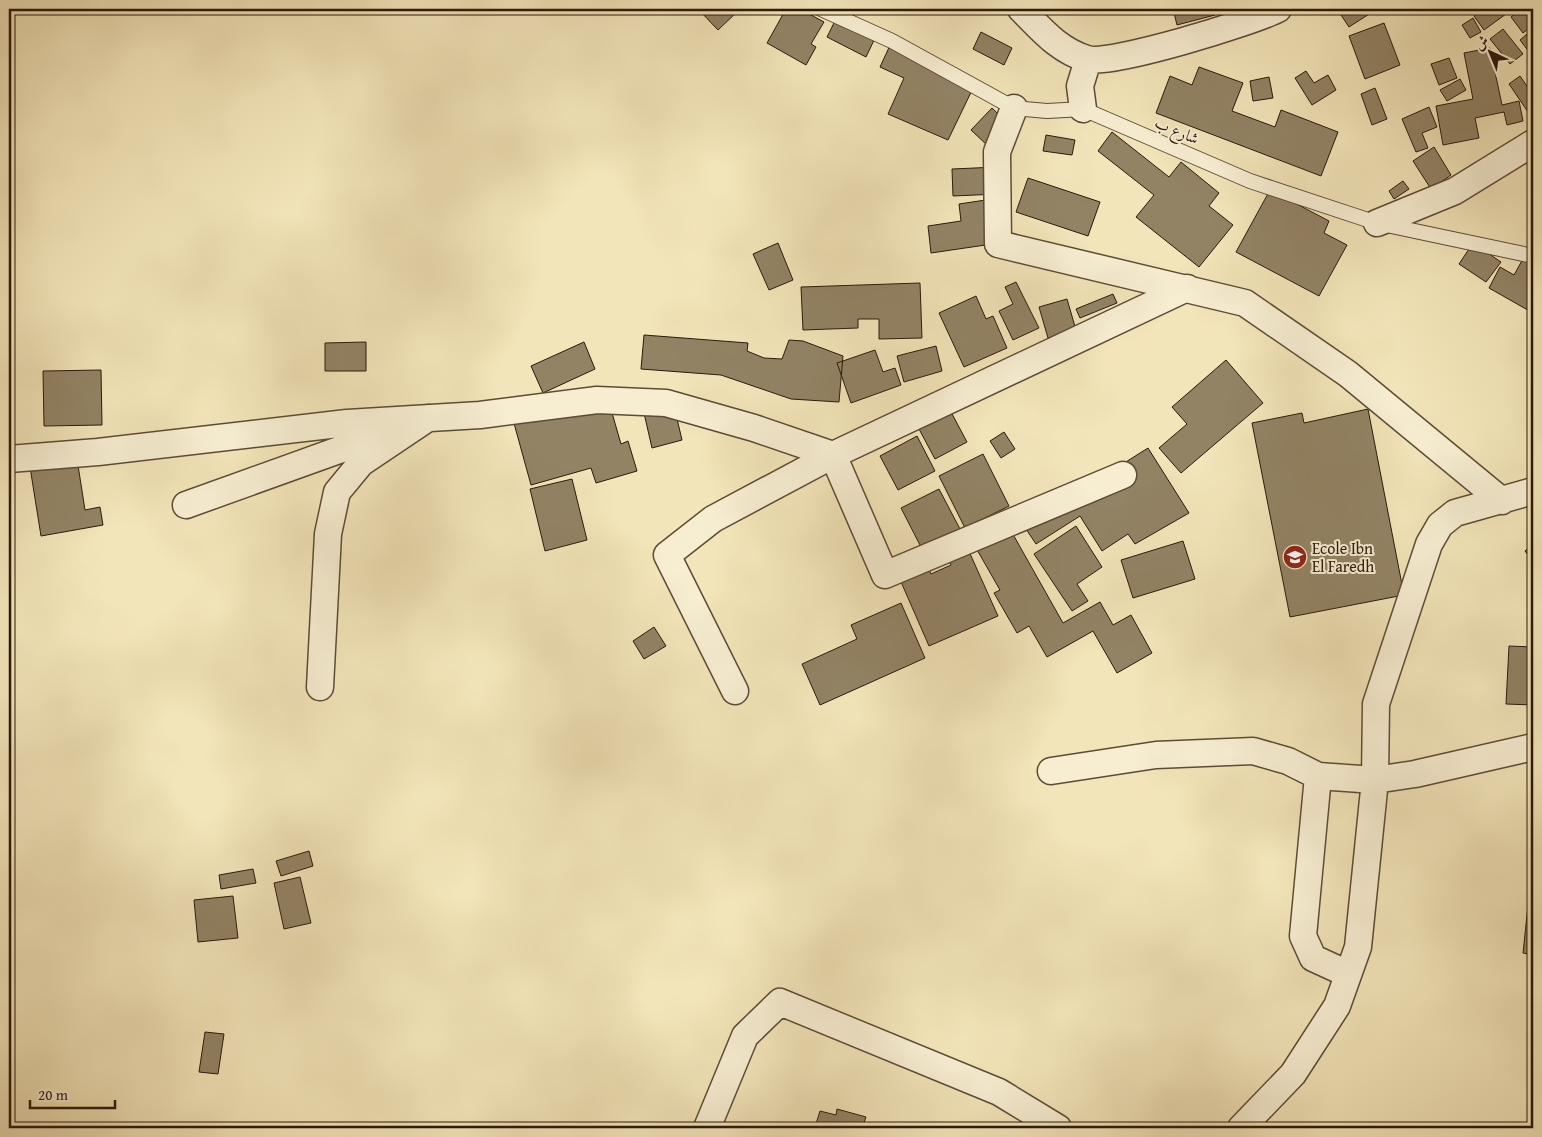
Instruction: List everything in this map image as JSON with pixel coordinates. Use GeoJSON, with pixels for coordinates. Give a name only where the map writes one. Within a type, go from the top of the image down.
{"type":"FeatureCollection","features":[{"type":"Feature","properties":{"kind":"street"},"geometry":{"type":"LineString","coordinates":[[1020,9],[1056,45],[1088,60],[1116,57],[1197,38],[1278,9]]}},
{"type":"Feature","properties":{"kind":"street"},"geometry":{"type":"LineString","coordinates":[[1083,109],[1080,86],[1088,60]]}},
{"type":"Feature","properties":{"kind":"street"},"geometry":{"type":"LineString","coordinates":[[1014,108],[997,152],[998,244],[1245,303],[1348,374],[1502,501]]}},
{"type":"Feature","properties":{"kind":"street"},"geometry":{"type":"LineString","coordinates":[[1377,223],[1456,191],[1533,143]]}},
{"type":"Feature","properties":{"kind":"street"},"geometry":{"type":"LineString","coordinates":[[735,691],[666,555],[713,518],[833,455],[1187,288]]}},
{"type":"Feature","properties":{"kind":"street"},"geometry":{"type":"LineString","coordinates":[[9,459],[98,452],[347,423],[480,415],[597,400],[666,403],[754,428],[833,455],[885,575],[1123,475]]}},
{"type":"Feature","properties":{"kind":"street"},"geometry":{"type":"LineString","coordinates":[[186,505],[428,418]]}},
{"type":"Feature","properties":{"kind":"street"},"geometry":{"type":"LineString","coordinates":[[320,687],[328,534],[337,492],[361,463],[428,418]]}},
{"type":"Feature","properties":{"kind":"street"},"geometry":{"type":"LineString","coordinates":[[1241,1128],[1293,1074],[1337,1006],[1358,947],[1375,780],[1376,704],[1429,544],[1440,525],[1455,513],[1533,491]]}},
{"type":"Feature","properties":{"kind":"street"},"geometry":{"type":"LineString","coordinates":[[1051,771],[1156,755],[1253,751],[1288,761],[1318,776],[1375,780],[1415,774],[1533,747]]}},
{"type":"Feature","properties":{"kind":"street"},"geometry":{"type":"LineString","coordinates":[[1318,776],[1303,936],[1313,958],[1348,974]]}},
{"type":"Feature","properties":{"kind":"street"},"geometry":{"type":"LineString","coordinates":[[707,1128],[745,1036],[780,1002],[999,1092],[1058,1128]]}},
{"type":"Feature","properties":{"kind":"lane","name":"شارع ب"},"geometry":{"type":"LineString","coordinates":[[821,9],[892,41],[1014,108],[1047,111],[1083,109],[1250,180],[1377,223],[1533,256]]}},
{"type":"Feature","properties":{"kind":"building"},"geometry":{"type":"Polygon","coordinates":[[[698,9],[736,9],[738,11],[718,30],[698,9]]]}},
{"type":"Feature","properties":{"kind":"building"},"geometry":{"type":"Polygon","coordinates":[[[786,9],[800,9],[824,22],[811,44],[816,47],[806,65],[767,43],[786,9]]]}},
{"type":"Feature","properties":{"kind":"building"},"geometry":{"type":"Polygon","coordinates":[[[1173,9],[1213,9],[1215,15],[1177,25],[1173,9]]]}},
{"type":"Feature","properties":{"kind":"building"},"geometry":{"type":"Polygon","coordinates":[[[1337,9],[1377,9],[1349,27],[1337,9]]]}},
{"type":"Feature","properties":{"kind":"building"},"geometry":{"type":"Polygon","coordinates":[[[1485,9],[1502,9],[1506,14],[1484,30],[1474,16],[1485,9]]]}},
{"type":"Feature","properties":{"kind":"building"},"geometry":{"type":"Polygon","coordinates":[[[1521,9],[1533,9],[1533,25],[1523,33],[1511,17],[1521,9]]]}},
{"type":"Feature","properties":{"kind":"building"},"geometry":{"type":"Polygon","coordinates":[[[837,17],[876,36],[866,57],[827,37],[837,17]]]}},
{"type":"Feature","properties":{"kind":"building"},"geometry":{"type":"Polygon","coordinates":[[[1473,18],[1481,32],[1470,38],[1462,25],[1473,18]]]}},
{"type":"Feature","properties":{"kind":"building"},"geometry":{"type":"Polygon","coordinates":[[[1384,23],[1400,65],[1365,79],[1349,36],[1384,23]]]}},
{"type":"Feature","properties":{"kind":"building"},"geometry":{"type":"Polygon","coordinates":[[[1503,29],[1523,54],[1510,64],[1490,39],[1503,29]]]}},
{"type":"Feature","properties":{"kind":"building"},"geometry":{"type":"Polygon","coordinates":[[[1533,29],[1533,57],[1520,40],[1533,29]]]}},
{"type":"Feature","properties":{"kind":"building"},"geometry":{"type":"Polygon","coordinates":[[[981,32],[1012,48],[1004,65],[973,49],[981,32]]]}},
{"type":"Feature","properties":{"kind":"building"},"geometry":{"type":"Polygon","coordinates":[[[892,41],[975,84],[948,140],[888,114],[904,78],[880,67],[892,41]]]}},
{"type":"Feature","properties":{"kind":"building"},"geometry":{"type":"Polygon","coordinates":[[[1490,48],[1502,105],[1519,101],[1523,121],[1507,125],[1504,112],[1475,118],[1479,138],[1443,145],[1436,106],[1473,99],[1464,53],[1490,48]]]}},
{"type":"Feature","properties":{"kind":"building"},"geometry":{"type":"Polygon","coordinates":[[[1449,58],[1457,78],[1439,85],[1431,64],[1449,58]]]}},
{"type":"Feature","properties":{"kind":"building"},"geometry":{"type":"Polygon","coordinates":[[[1199,67],[1243,83],[1232,111],[1275,127],[1281,110],[1338,132],[1321,176],[1156,113],[1170,76],[1192,85],[1199,67]]]}},
{"type":"Feature","properties":{"kind":"building"},"geometry":{"type":"Polygon","coordinates":[[[1306,71],[1314,83],[1328,75],[1336,90],[1312,105],[1295,78],[1306,71]]]}},
{"type":"Feature","properties":{"kind":"building"},"geometry":{"type":"Polygon","coordinates":[[[1520,76],[1533,95],[1533,109],[1528,112],[1509,84],[1520,76]]]}},
{"type":"Feature","properties":{"kind":"building"},"geometry":{"type":"Polygon","coordinates":[[[1269,77],[1273,98],[1253,101],[1250,81],[1269,77]]]}},
{"type":"Feature","properties":{"kind":"building"},"geometry":{"type":"Polygon","coordinates":[[[1460,79],[1466,90],[1447,101],[1440,90],[1460,79]]]}},
{"type":"Feature","properties":{"kind":"building"},"geometry":{"type":"Polygon","coordinates":[[[1375,88],[1387,119],[1372,125],[1361,94],[1375,88]]]}},
{"type":"Feature","properties":{"kind":"building"},"geometry":{"type":"Polygon","coordinates":[[[1429,107],[1437,127],[1422,133],[1428,148],[1416,152],[1402,119],[1429,107]]]}},
{"type":"Feature","properties":{"kind":"building"},"geometry":{"type":"Polygon","coordinates":[[[992,108],[1009,125],[988,146],[971,130],[992,108]]]}},
{"type":"Feature","properties":{"kind":"building"},"geometry":{"type":"Polygon","coordinates":[[[1112,132],[1169,177],[1181,162],[1219,193],[1209,206],[1233,225],[1199,267],[1136,217],[1154,195],[1098,151],[1112,132]]]}},
{"type":"Feature","properties":{"kind":"building"},"geometry":{"type":"Polygon","coordinates":[[[1046,135],[1075,140],[1072,155],[1043,151],[1046,135]]]}},
{"type":"Feature","properties":{"kind":"building"},"geometry":{"type":"Polygon","coordinates":[[[1434,147],[1451,175],[1431,189],[1413,161],[1434,147]]]}},
{"type":"Feature","properties":{"kind":"building"},"geometry":{"type":"Polygon","coordinates":[[[997,167],[998,194],[953,196],[952,169],[997,167]]]}},
{"type":"Feature","properties":{"kind":"building"},"geometry":{"type":"Polygon","coordinates":[[[1028,178],[1100,202],[1088,236],[1016,212],[1028,178]]]}},
{"type":"Feature","properties":{"kind":"building"},"geometry":{"type":"Polygon","coordinates":[[[1403,181],[1409,189],[1394,199],[1389,191],[1403,181]]]}},
{"type":"Feature","properties":{"kind":"building"},"geometry":{"type":"Polygon","coordinates":[[[1270,190],[1329,221],[1324,233],[1347,245],[1319,296],[1236,252],[1270,190]]]}},
{"type":"Feature","properties":{"kind":"building"},"geometry":{"type":"Polygon","coordinates":[[[999,198],[1006,242],[931,253],[928,226],[961,221],[959,204],[999,198]]]}},
{"type":"Feature","properties":{"kind":"building"},"geometry":{"type":"Polygon","coordinates":[[[778,243],[793,280],[769,290],[753,254],[778,243]]]}},
{"type":"Feature","properties":{"kind":"building"},"geometry":{"type":"Polygon","coordinates":[[[1473,243],[1501,262],[1486,282],[1459,264],[1473,243]]]}},
{"type":"Feature","properties":{"kind":"building"},"geometry":{"type":"Polygon","coordinates":[[[1524,257],[1533,262],[1533,313],[1489,288],[1500,267],[1514,275],[1524,257]]]}},
{"type":"Feature","properties":{"kind":"building"},"geometry":{"type":"Polygon","coordinates":[[[1016,282],[1039,328],[1013,340],[999,311],[1013,304],[1005,287],[1016,282]]]}},
{"type":"Feature","properties":{"kind":"building"},"geometry":{"type":"Polygon","coordinates":[[[920,283],[922,338],[879,339],[879,319],[858,319],[858,328],[803,330],[801,287],[920,283]]]}},
{"type":"Feature","properties":{"kind":"building"},"geometry":{"type":"Polygon","coordinates":[[[1113,294],[1117,303],[1080,318],[1076,309],[1113,294]]]}},
{"type":"Feature","properties":{"kind":"building"},"geometry":{"type":"Polygon","coordinates":[[[976,296],[986,319],[993,316],[1007,348],[964,367],[939,313],[976,296]]]}},
{"type":"Feature","properties":{"kind":"building"},"geometry":{"type":"Polygon","coordinates":[[[1067,299],[1076,330],[1048,338],[1039,307],[1067,299]]]}},
{"type":"Feature","properties":{"kind":"building"},"geometry":{"type":"Polygon","coordinates":[[[644,335],[748,343],[747,351],[764,358],[782,359],[789,340],[803,341],[843,356],[839,402],[791,399],[721,375],[641,369],[644,335]]]}},
{"type":"Feature","properties":{"kind":"building"},"geometry":{"type":"Polygon","coordinates":[[[366,342],[366,371],[325,371],[325,343],[366,342]]]}},
{"type":"Feature","properties":{"kind":"building"},"geometry":{"type":"Polygon","coordinates":[[[584,342],[595,369],[543,393],[531,366],[584,342]]]}},
{"type":"Feature","properties":{"kind":"building"},"geometry":{"type":"Polygon","coordinates":[[[936,346],[942,371],[904,382],[897,356],[936,346]]]}},
{"type":"Feature","properties":{"kind":"building"},"geometry":{"type":"Polygon","coordinates":[[[875,350],[883,372],[895,368],[901,385],[851,403],[837,363],[875,350]]]}},
{"type":"Feature","properties":{"kind":"building"},"geometry":{"type":"Polygon","coordinates":[[[1226,360],[1263,403],[1181,473],[1159,448],[1187,424],[1172,407],[1226,360]]]}},
{"type":"Feature","properties":{"kind":"building"},"geometry":{"type":"Polygon","coordinates":[[[101,370],[102,425],[44,426],[43,371],[101,370]]]}},
{"type":"Feature","properties":{"kind":"building"},"geometry":{"type":"Polygon","coordinates":[[[608,399],[621,444],[628,441],[637,471],[596,483],[591,468],[531,485],[512,416],[608,399]]]}},
{"type":"Feature","properties":{"kind":"building"},"geometry":{"type":"Polygon","coordinates":[[[674,406],[682,440],[652,448],[644,413],[674,406]]]}},
{"type":"Feature","properties":{"kind":"building"},"geometry":{"type":"Polygon","coordinates":[[[1368,409],[1404,595],[1290,617],[1252,423],[1302,413],[1304,423],[1368,409]]]}},
{"type":"Feature","properties":{"kind":"building"},"geometry":{"type":"Polygon","coordinates":[[[951,412],[967,442],[935,459],[919,429],[951,412]]]}},
{"type":"Feature","properties":{"kind":"building"},"geometry":{"type":"Polygon","coordinates":[[[1004,432],[1015,449],[1001,458],[990,441],[1004,432]]]}},
{"type":"Feature","properties":{"kind":"building"},"geometry":{"type":"Polygon","coordinates":[[[917,436],[935,471],[898,490],[880,456],[917,436]]]}},
{"type":"Feature","properties":{"kind":"building"},"geometry":{"type":"Polygon","coordinates":[[[1148,448],[1189,513],[1135,544],[1128,534],[1102,551],[1080,516],[1036,544],[1026,529],[1045,513],[1148,448]]]}},
{"type":"Feature","properties":{"kind":"building"},"geometry":{"type":"Polygon","coordinates":[[[983,454],[1009,506],[965,528],[939,476],[983,454]]]}},
{"type":"Feature","properties":{"kind":"building"},"geometry":{"type":"Polygon","coordinates":[[[77,459],[85,510],[100,507],[103,525],[41,536],[30,467],[77,459]]]}},
{"type":"Feature","properties":{"kind":"building"},"geometry":{"type":"Polygon","coordinates":[[[572,479],[587,540],[545,551],[530,489],[572,479]]]}},
{"type":"Feature","properties":{"kind":"building"},"geometry":{"type":"Polygon","coordinates":[[[939,489],[960,529],[922,549],[901,508],[939,489]]]}},
{"type":"Feature","properties":{"kind":"building"},"geometry":{"type":"Polygon","coordinates":[[[1006,522],[1063,623],[1100,602],[1113,625],[1131,615],[1152,653],[1117,673],[1093,631],[1047,657],[1029,626],[1017,633],[994,593],[1000,590],[972,541],[1006,522]]]}},
{"type":"Feature","properties":{"kind":"building"},"geometry":{"type":"Polygon","coordinates":[[[1076,526],[1102,567],[1077,584],[1088,601],[1072,611],[1034,554],[1076,526]]]}},
{"type":"Feature","properties":{"kind":"building"},"geometry":{"type":"Polygon","coordinates":[[[1183,541],[1195,579],[1133,598],[1121,560],[1183,541]]]}},
{"type":"Feature","properties":{"kind":"building"},"geometry":{"type":"Polygon","coordinates":[[[1533,544],[1533,562],[1525,551],[1533,544]]]}},
{"type":"Feature","properties":{"kind":"building"},"geometry":{"type":"Polygon","coordinates":[[[967,547],[998,616],[929,646],[898,575],[926,562],[931,574],[951,565],[947,556],[967,547]]]}},
{"type":"Feature","properties":{"kind":"building"},"geometry":{"type":"Polygon","coordinates":[[[901,603],[925,658],[820,705],[802,664],[857,639],[851,625],[901,603]]]}},
{"type":"Feature","properties":{"kind":"building"},"geometry":{"type":"Polygon","coordinates":[[[654,627],[666,646],[644,659],[633,641],[654,627]]]}},
{"type":"Feature","properties":{"kind":"building"},"geometry":{"type":"Polygon","coordinates":[[[1509,646],[1533,647],[1533,705],[1506,704],[1509,646]]]}},
{"type":"Feature","properties":{"kind":"building"},"geometry":{"type":"Polygon","coordinates":[[[309,851],[313,866],[281,876],[276,861],[309,851]]]}},
{"type":"Feature","properties":{"kind":"building"},"geometry":{"type":"Polygon","coordinates":[[[1533,858],[1533,955],[1523,953],[1533,858]]]}},
{"type":"Feature","properties":{"kind":"building"},"geometry":{"type":"Polygon","coordinates":[[[253,869],[256,883],[221,889],[219,875],[253,869]]]}},
{"type":"Feature","properties":{"kind":"building"},"geometry":{"type":"Polygon","coordinates":[[[300,877],[311,923],[284,929],[274,883],[300,877]]]}},
{"type":"Feature","properties":{"kind":"building"},"geometry":{"type":"Polygon","coordinates":[[[233,896],[238,938],[198,942],[194,900],[233,896]]]}},
{"type":"Feature","properties":{"kind":"building"},"geometry":{"type":"Polygon","coordinates":[[[205,1032],[224,1034],[218,1074],[199,1072],[205,1032]]]}},
{"type":"Feature","properties":{"kind":"building"},"geometry":{"type":"Polygon","coordinates":[[[837,1109],[866,1117],[863,1126],[871,1128],[808,1128],[809,1124],[815,1127],[820,1111],[836,1115],[837,1109]]]}},
{"type":"Feature","properties":{"kind":"place","name":"Ecole Ibn El Faredh"},"geometry":{"type":"Point","coordinates":[1295,557]}}]}
